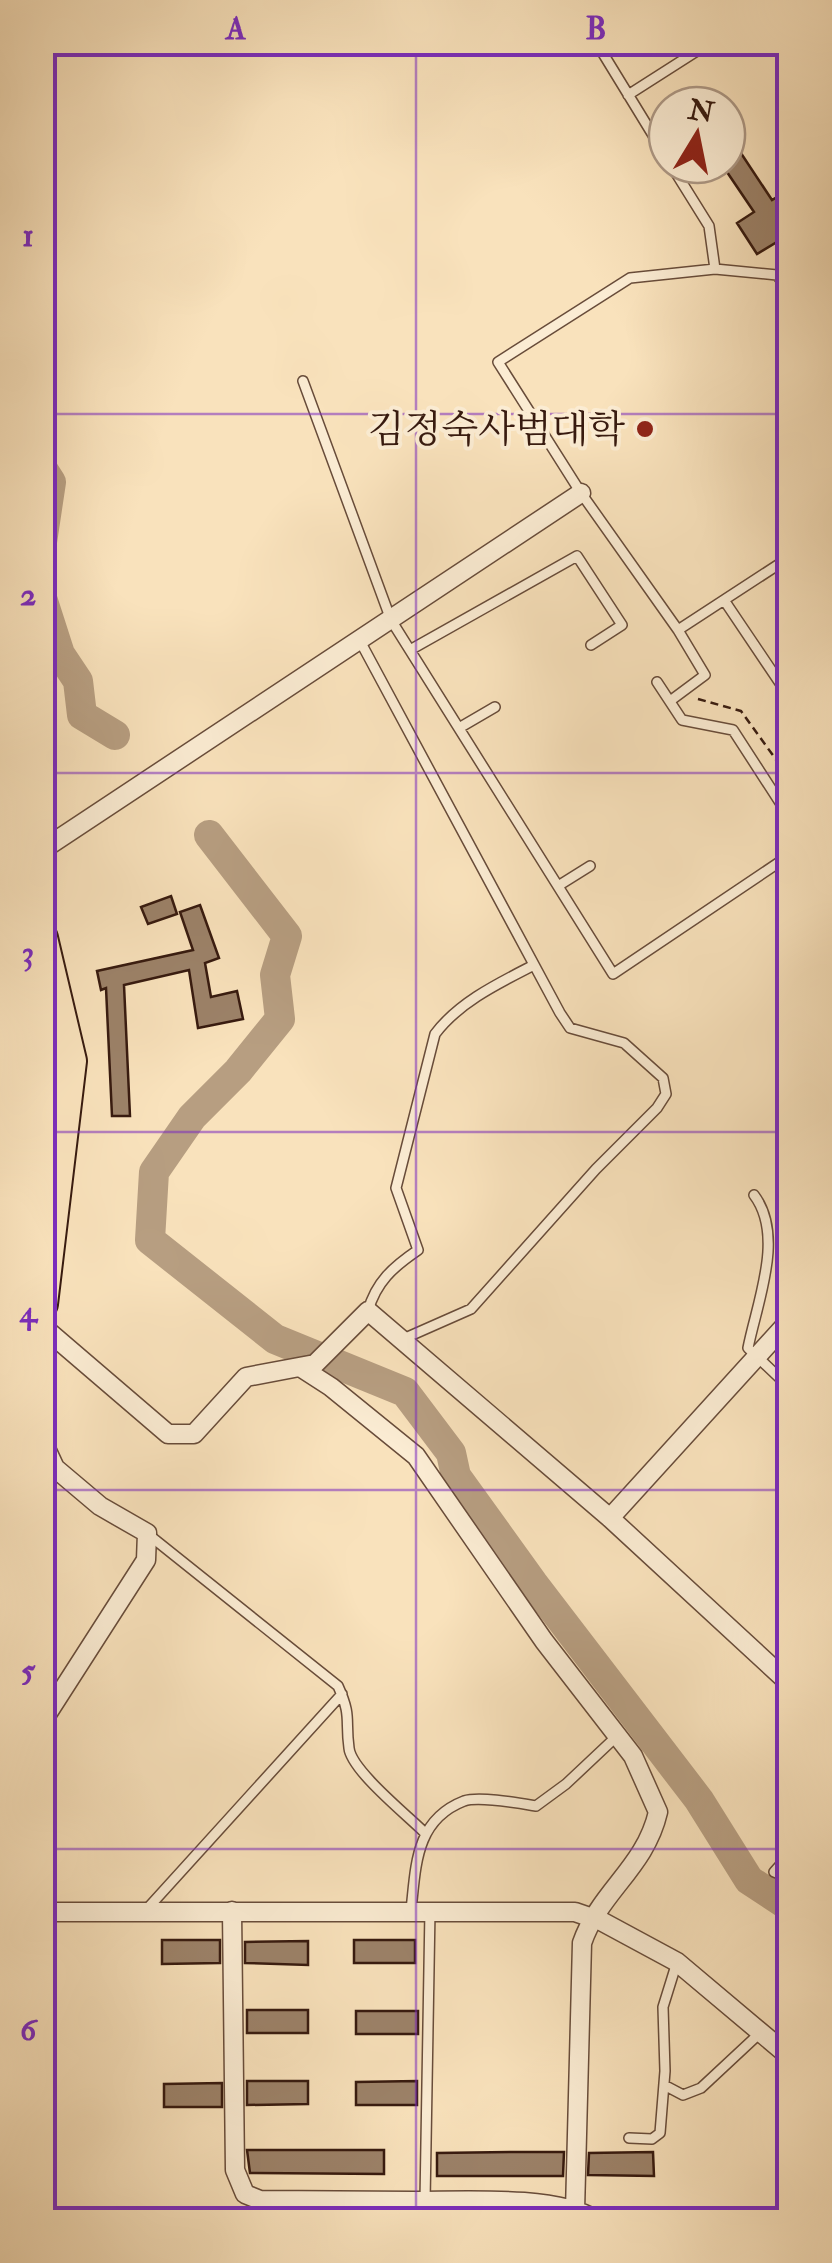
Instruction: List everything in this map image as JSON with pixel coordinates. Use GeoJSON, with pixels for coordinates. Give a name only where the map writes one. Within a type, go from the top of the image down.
{"type":"FeatureCollection","features":[{"type":"Feature","properties":{"kind":"main road"},"geometry":{"type":"LineString","coordinates":[[42,938],[71,1061],[42,1304]]}},
{"type":"Feature","properties":{"kind":"street"},"geometry":{"type":"LineString","coordinates":[[42,850],[581,492]]}},
{"type":"Feature","properties":{"kind":"street"},"geometry":{"type":"LineString","coordinates":[[42,1326],[168,1434],[194,1434],[246,1377],[307,1366],[368,1312],[610,1518],[790,1684]]}},
{"type":"Feature","properties":{"kind":"street"},"geometry":{"type":"LineString","coordinates":[[610,1518],[790,1320]]}},
{"type":"Feature","properties":{"kind":"street"},"geometry":{"type":"LineString","coordinates":[[307,1366],[416,1456],[544,1641],[633,1756],[658,1812],[646,1850],[591,1918],[582,1943],[576,2211]]}},
{"type":"Feature","properties":{"kind":"street"},"geometry":{"type":"LineString","coordinates":[[42,1440],[55,1468],[100,1506],[147,1533],[146,1560],[42,1722]]}},
{"type":"Feature","properties":{"kind":"street"},"geometry":{"type":"LineString","coordinates":[[232,1911],[234,2170],[245,2194],[260,2200],[539,2204],[576,2211],[596,2220]]}},
{"type":"Feature","properties":{"kind":"street"},"geometry":{"type":"LineString","coordinates":[[42,1912],[575,1912],[676,1962],[790,2056]]}},
{"type":"Feature","properties":{"kind":"lane"},"geometry":{"type":"LineString","coordinates":[[596,42],[647,126]]}},
{"type":"Feature","properties":{"kind":"lane"},"geometry":{"type":"LineString","coordinates":[[628,95],[711,42]]}},
{"type":"Feature","properties":{"kind":"lane"},"geometry":{"type":"LineString","coordinates":[[683,185],[709,226],[715,269]]}},
{"type":"Feature","properties":{"kind":"lane"},"geometry":{"type":"LineString","coordinates":[[670,701],[705,675],[498,362],[630,278],[715,269],[777,275],[790,292]]}},
{"type":"Feature","properties":{"kind":"lane"},"geometry":{"type":"LineString","coordinates":[[302,381],[391,620],[613,974],[790,856]]}},
{"type":"Feature","properties":{"kind":"lane"},"geometry":{"type":"LineString","coordinates":[[410,650],[577,556],[622,625],[591,644]]}},
{"type":"Feature","properties":{"kind":"lane"},"geometry":{"type":"LineString","coordinates":[[678,630],[790,557]]}},
{"type":"Feature","properties":{"kind":"lane"},"geometry":{"type":"LineString","coordinates":[[724,600],[790,698]]}},
{"type":"Feature","properties":{"kind":"lane"},"geometry":{"type":"LineString","coordinates":[[360,641],[570,1028],[624,1043],[663,1078],[666,1094],[471,1308],[401,1340]]}},
{"type":"Feature","properties":{"kind":"lane"},"geometry":{"type":"LineString","coordinates":[[657,682],[682,720],[733,730],[790,818]]}},
{"type":"Feature","properties":{"kind":"lane"},"geometry":{"type":"LineString","coordinates":[[459,728],[495,706]]}},
{"type":"Feature","properties":{"kind":"lane"},"geometry":{"type":"LineString","coordinates":[[558,886],[590,866]]}},
{"type":"Feature","properties":{"kind":"lane"},"geometry":{"type":"LineString","coordinates":[[368,1312],[373,1292],[391,1269],[418,1250],[396,1188],[435,1034],[447,1018],[499,982],[534,965]]}},
{"type":"Feature","properties":{"kind":"lane"},"geometry":{"type":"LineString","coordinates":[[754,1194],[763,1207],[768,1252],[748,1348],[790,1388]]}},
{"type":"Feature","properties":{"kind":"lane"},"geometry":{"type":"LineString","coordinates":[[147,1533],[338,1686],[349,1710],[348,1752],[366,1776],[424,1832],[420,1910],[425,2201]]}},
{"type":"Feature","properties":{"kind":"lane"},"geometry":{"type":"LineString","coordinates":[[145,1912],[342,1694]]}},
{"type":"Feature","properties":{"kind":"lane"},"geometry":{"type":"LineString","coordinates":[[424,1832],[466,1800],[536,1806],[617,1736]]}},
{"type":"Feature","properties":{"kind":"lane"},"geometry":{"type":"LineString","coordinates":[[790,1854],[774,1872],[790,1879]]}},
{"type":"Feature","properties":{"kind":"lane"},"geometry":{"type":"LineString","coordinates":[[629,2138],[652,2139],[660,2132],[664,2008],[676,1962]]}},
{"type":"Feature","properties":{"kind":"lane"},"geometry":{"type":"LineString","coordinates":[[664,2084],[683,2096],[701,2088],[760,2032]]}},
{"type":"Feature","properties":{"kind":"building"},"geometry":{"type":"Polygon","coordinates":[[[747,162],[772,200],[790,189],[790,234],[757,254],[737,223],[754,212],[736,185],[747,185],[747,162]]]}},
{"type":"Feature","properties":{"kind":"building"},"geometry":{"type":"Polygon","coordinates":[[[171,896],[177,914],[148,924],[141,907],[171,896]]]}},
{"type":"Feature","properties":{"kind":"building"},"geometry":{"type":"Polygon","coordinates":[[[200,905],[219,958],[205,963],[211,997],[237,991],[243,1019],[198,1028],[189,970],[124,985],[130,1116],[112,1116],[106,988],[101,990],[97,971],[193,950],[180,912],[200,905]]]}},
{"type":"Feature","properties":{"kind":"building"},"geometry":{"type":"Polygon","coordinates":[[[162,1940],[220,1940],[220,1963],[162,1964],[162,1940]]]}},
{"type":"Feature","properties":{"kind":"building"},"geometry":{"type":"Polygon","coordinates":[[[354,1940],[415,1940],[415,1963],[354,1963],[354,1940]]]}},
{"type":"Feature","properties":{"kind":"building"},"geometry":{"type":"Polygon","coordinates":[[[308,1941],[308,1965],[245,1963],[245,1942],[308,1941]]]}},
{"type":"Feature","properties":{"kind":"building"},"geometry":{"type":"Polygon","coordinates":[[[247,2010],[308,2010],[308,2033],[247,2033],[247,2010]]]}},
{"type":"Feature","properties":{"kind":"building"},"geometry":{"type":"Polygon","coordinates":[[[356,2011],[418,2011],[418,2034],[356,2034],[356,2011]]]}},
{"type":"Feature","properties":{"kind":"building"},"geometry":{"type":"Polygon","coordinates":[[[247,2081],[308,2081],[308,2104],[247,2105],[247,2081]]]}},
{"type":"Feature","properties":{"kind":"building"},"geometry":{"type":"Polygon","coordinates":[[[417,2081],[417,2105],[356,2105],[356,2082],[417,2081]]]}},
{"type":"Feature","properties":{"kind":"building"},"geometry":{"type":"Polygon","coordinates":[[[222,2083],[222,2107],[164,2107],[164,2084],[222,2083]]]}},
{"type":"Feature","properties":{"kind":"building"},"geometry":{"type":"Polygon","coordinates":[[[247,2150],[384,2150],[384,2174],[250,2173],[247,2150]]]}},
{"type":"Feature","properties":{"kind":"building"},"geometry":{"type":"Polygon","coordinates":[[[564,2152],[563,2176],[437,2176],[437,2153],[564,2152]]]}},
{"type":"Feature","properties":{"kind":"building"},"geometry":{"type":"Polygon","coordinates":[[[653,2152],[654,2176],[588,2175],[589,2153],[653,2152]]]}},
{"type":"Feature","properties":{"kind":"waterway"},"geometry":{"type":"LineString","coordinates":[[42,468],[51,482],[42,542]]}},
{"type":"Feature","properties":{"kind":"waterway"},"geometry":{"type":"LineString","coordinates":[[42,598],[60,654],[78,681],[82,715],[115,735]]}},
{"type":"Feature","properties":{"kind":"waterway"},"geometry":{"type":"LineString","coordinates":[[209,835],[287,936],[275,975],[280,1019],[238,1071],[192,1117],[154,1172],[150,1240],[275,1339],[405,1392],[451,1453],[456,1476],[699,1800],[749,1880],[790,1907]]}},
{"type":"Feature","properties":{"kind":"place","name":"김정숙사범대학"},"geometry":{"type":"Point","coordinates":[645,429]}}]}
